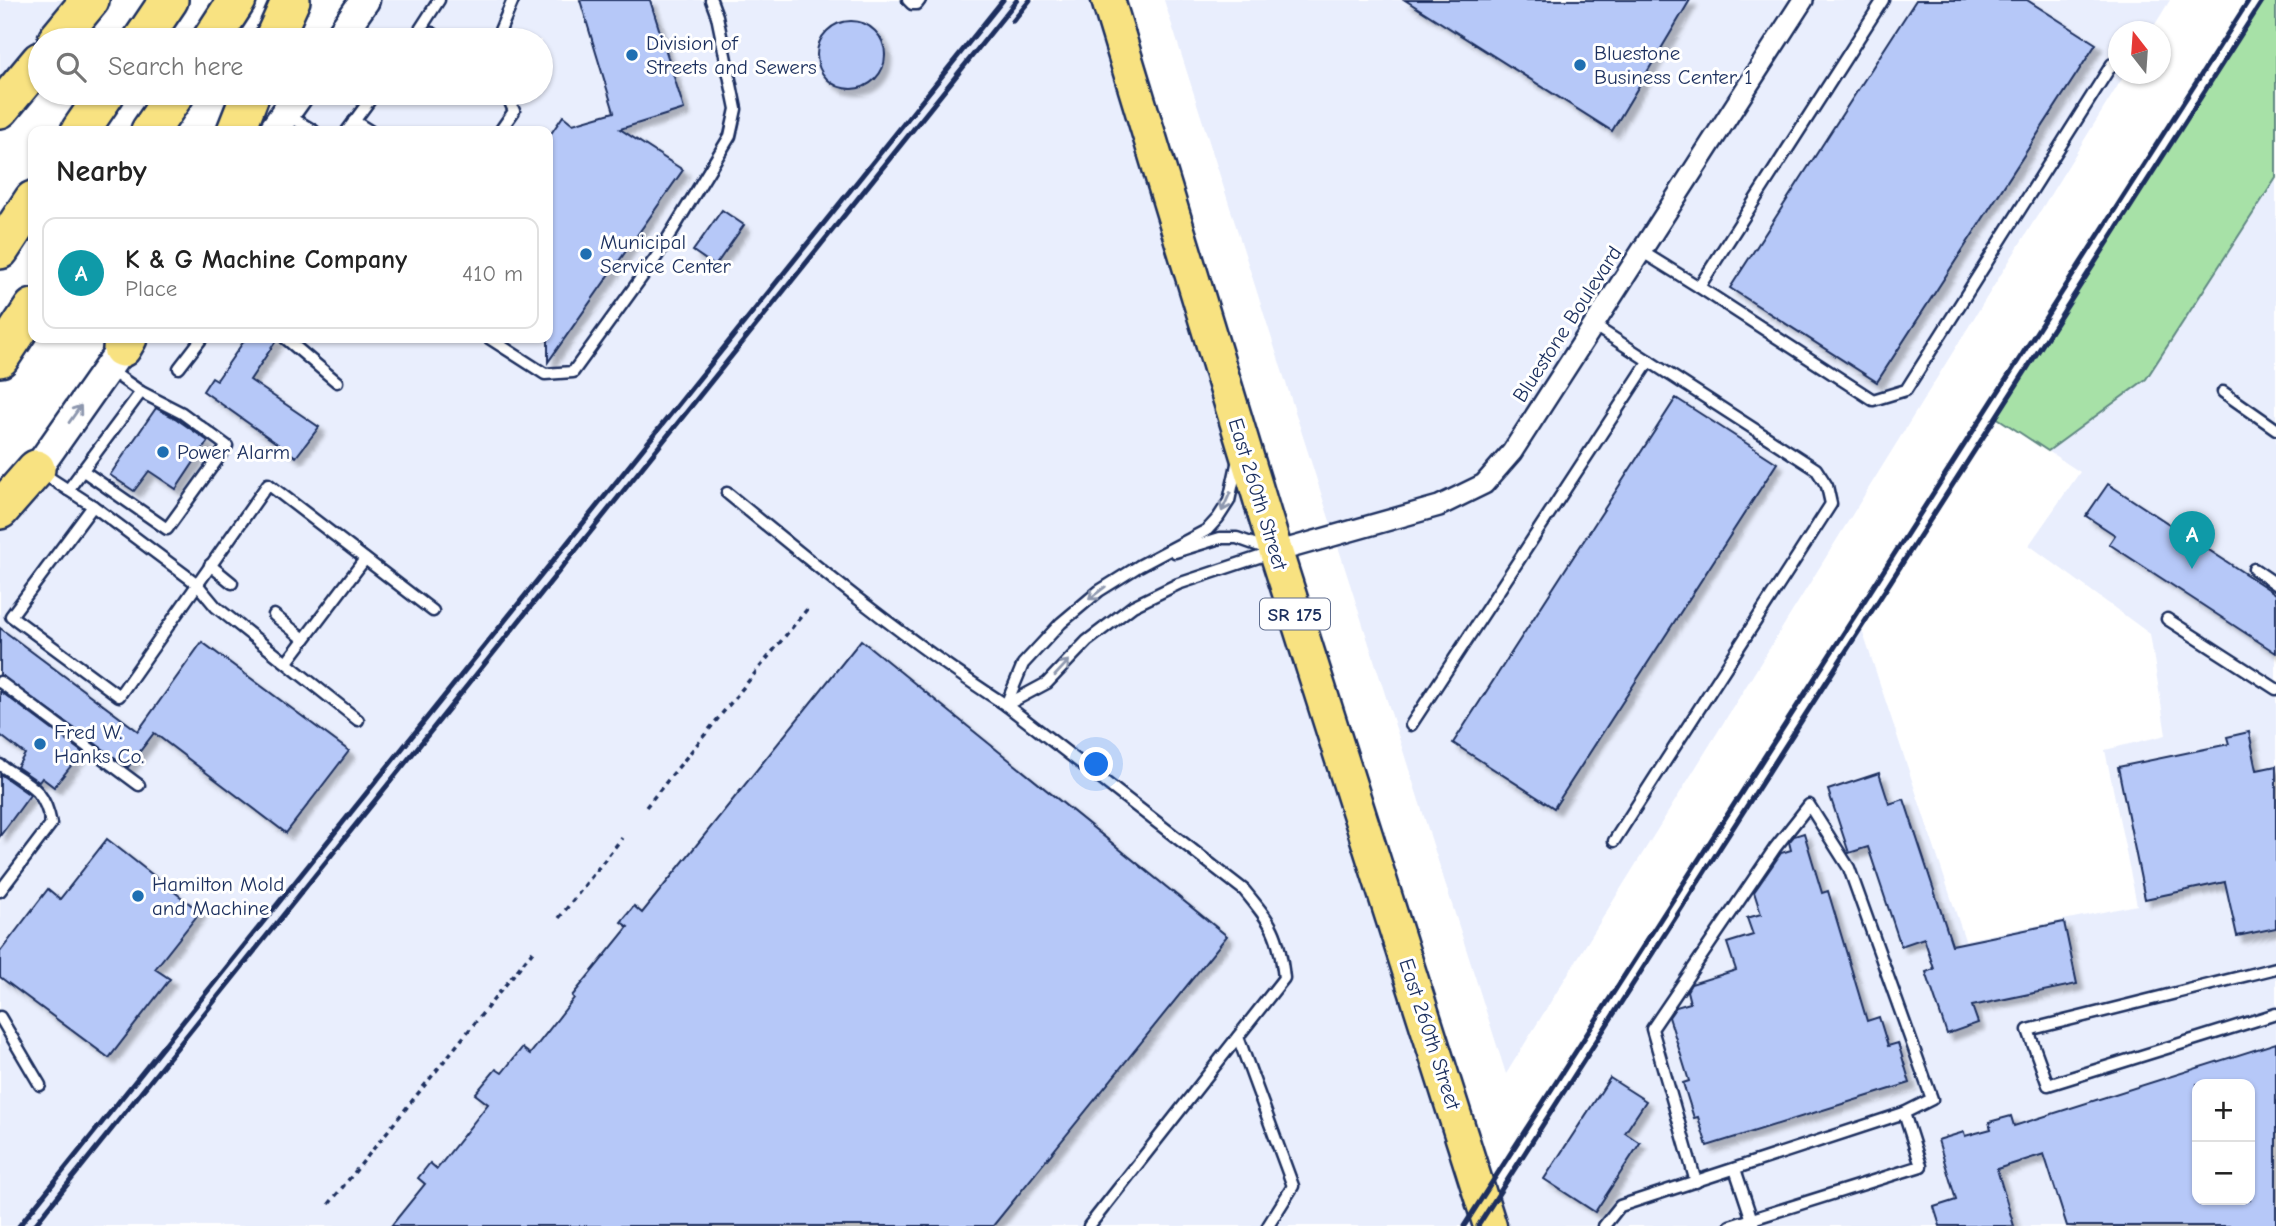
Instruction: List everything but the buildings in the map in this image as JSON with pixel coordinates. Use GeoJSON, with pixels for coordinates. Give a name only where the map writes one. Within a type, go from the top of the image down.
{"type":"FeatureCollection","features":[{"type":"Feature","properties":{"kind":"highway"},"geometry":{"type":"LineString","coordinates":[[67,28],[90,0]]}},
{"type":"Feature","properties":{"kind":"highway"},"geometry":{"type":"LineString","coordinates":[[150,28],[169,0]]}},
{"type":"Feature","properties":{"kind":"highway"},"geometry":{"type":"LineString","coordinates":[[219,28],[237,0]]}},
{"type":"Feature","properties":{"kind":"highway"},"geometry":{"type":"LineString","coordinates":[[278,28],[291,0]]}},
{"type":"Feature","properties":{"kind":"highway"},"geometry":{"type":"LineString","coordinates":[[0,108],[28,75]]}},
{"type":"Feature","properties":{"kind":"highway"},"geometry":{"type":"LineString","coordinates":[[83,126],[98,105]]}},
{"type":"Feature","properties":{"kind":"highway"},"geometry":{"type":"LineString","coordinates":[[153,126],[168,105]]}},
{"type":"Feature","properties":{"kind":"highway"},"geometry":{"type":"LineString","coordinates":[[238,126],[246,105]]}},
{"type":"Feature","properties":{"kind":"highway"},"geometry":{"type":"LineString","coordinates":[[0,250],[28,208]]}},
{"type":"Feature","properties":{"kind":"highway"},"geometry":{"type":"LineString","coordinates":[[0,358],[28,316]]}},
{"type":"Feature","properties":{"kind":"highway"},"geometry":{"type":"LineString","coordinates":[[0,510],[36,469]]}},
{"type":"Feature","properties":{"kind":"main road","name":"East 260th Street"},"geometry":{"type":"LineString","coordinates":[[1108,0],[1276,552],[1490,1226]]}},
{"type":"Feature","properties":{"kind":"street"},"geometry":{"type":"LineString","coordinates":[[50,28],[68,0]]}},
{"type":"Feature","properties":{"kind":"street"},"geometry":{"type":"LineString","coordinates":[[345,28],[365,0]]}},
{"type":"Feature","properties":{"kind":"street","name":"Bluestone Boulevard"},"geometry":{"type":"LineString","coordinates":[[1276,552],[1439,506],[1484,484],[1511,452],[1803,0]]}},
{"type":"Feature","properties":{"kind":"street"},"geometry":{"type":"LineString","coordinates":[[0,108],[28,63]]}},
{"type":"Feature","properties":{"kind":"street"},"geometry":{"type":"LineString","coordinates":[[0,524],[121,348]]}},
{"type":"Feature","properties":{"kind":"lane"},"geometry":{"type":"LineString","coordinates":[[421,28],[439,0]]}},
{"type":"Feature","properties":{"kind":"lane"},"geometry":{"type":"LineString","coordinates":[[501,28],[513,0]]}},
{"type":"Feature","properties":{"kind":"lane"},"geometry":{"type":"LineString","coordinates":[[497,343],[545,374],[573,372],[657,256],[730,136],[736,108],[717,16],[711,0]]}},
{"type":"Feature","properties":{"kind":"lane"},"geometry":{"type":"LineString","coordinates":[[908,0],[912,4],[917,4],[920,0]]}},
{"type":"Feature","properties":{"kind":"lane"},"geometry":{"type":"LineString","coordinates":[[1699,288],[1883,0]]}},
{"type":"Feature","properties":{"kind":"lane"},"geometry":{"type":"LineString","coordinates":[[1641,251],[1873,400],[1906,390],[2108,70]]}},
{"type":"Feature","properties":{"kind":"lane"},"geometry":{"type":"LineString","coordinates":[[350,126],[366,105]]}},
{"type":"Feature","properties":{"kind":"lane"},"geometry":{"type":"LineString","coordinates":[[504,126],[514,111],[511,105]]}},
{"type":"Feature","properties":{"kind":"lane"},"geometry":{"type":"LineString","coordinates":[[286,113],[306,126]]}},
{"type":"Feature","properties":{"kind":"lane"},"geometry":{"type":"LineString","coordinates":[[354,121],[362,126]]}},
{"type":"Feature","properties":{"kind":"lane"},"geometry":{"type":"LineString","coordinates":[[1593,325],[1816,469],[1827,486],[1831,503],[1614,841]]}},
{"type":"Feature","properties":{"kind":"lane"},"geometry":{"type":"LineString","coordinates":[[179,368],[198,343]]}},
{"type":"Feature","properties":{"kind":"lane"},"geometry":{"type":"LineString","coordinates":[[291,343],[337,382]]}},
{"type":"Feature","properties":{"kind":"lane"},"geometry":{"type":"LineString","coordinates":[[82,470],[167,529],[228,446],[182,413],[141,392],[121,348]]}},
{"type":"Feature","properties":{"kind":"lane"},"geometry":{"type":"LineString","coordinates":[[1411,725],[1649,361]]}},
{"type":"Feature","properties":{"kind":"lane"},"geometry":{"type":"LineString","coordinates":[[68,490],[141,392]]}},
{"type":"Feature","properties":{"kind":"lane"},"geometry":{"type":"LineString","coordinates":[[2223,393],[2276,429]]}},
{"type":"Feature","properties":{"kind":"lane"},"geometry":{"type":"LineString","coordinates":[[1006,705],[1023,664],[1061,623],[1099,591],[1207,530],[1220,516],[1229,501],[1241,436]]}},
{"type":"Feature","properties":{"kind":"lane"},"geometry":{"type":"LineString","coordinates":[[36,469],[93,506],[197,583],[216,607],[358,720]]}},
{"type":"Feature","properties":{"kind":"lane"},"geometry":{"type":"LineString","coordinates":[[93,506],[11,616],[119,696],[268,484],[433,611]]}},
{"type":"Feature","properties":{"kind":"lane"},"geometry":{"type":"LineString","coordinates":[[727,493],[905,634],[968,681],[1006,705],[1244,890],[1270,921],[1281,950],[1284,978],[1089,1226]]}},
{"type":"Feature","properties":{"kind":"lane"},"geometry":{"type":"LineString","coordinates":[[1156,558],[1220,538],[1237,538],[1276,552]]}},
{"type":"Feature","properties":{"kind":"lane"},"geometry":{"type":"LineString","coordinates":[[1006,705],[1047,683],[1087,641],[1133,606],[1178,584],[1276,552]]}},
{"type":"Feature","properties":{"kind":"lane"},"geometry":{"type":"LineString","coordinates":[[287,662],[365,559]]}},
{"type":"Feature","properties":{"kind":"lane"},"geometry":{"type":"LineString","coordinates":[[210,565],[232,583]]}},
{"type":"Feature","properties":{"kind":"lane"},"geometry":{"type":"LineString","coordinates":[[2253,569],[2276,584]]}},
{"type":"Feature","properties":{"kind":"lane"},"geometry":{"type":"LineString","coordinates":[[274,615],[304,639]]}},
{"type":"Feature","properties":{"kind":"lane"},"geometry":{"type":"LineString","coordinates":[[2167,619],[2276,689]]}},
{"type":"Feature","properties":{"kind":"lane"},"geometry":{"type":"LineString","coordinates":[[0,682],[139,785]]}},
{"type":"Feature","properties":{"kind":"lane"},"geometry":{"type":"LineString","coordinates":[[0,765],[41,794],[47,804],[51,824],[0,891]]}},
{"type":"Feature","properties":{"kind":"lane"},"geometry":{"type":"LineString","coordinates":[[1604,1226],[1620,1206],[1696,1182],[1904,1114],[1932,1099],[1849,868],[1809,805],[1775,848],[1652,1029],[1696,1182]]}},
{"type":"Feature","properties":{"kind":"lane"},"geometry":{"type":"LineString","coordinates":[[2276,968],[2028,1030],[2048,1085],[2276,1014]]}},
{"type":"Feature","properties":{"kind":"lane"},"geometry":{"type":"LineString","coordinates":[[0,1017],[40,1085]]}},
{"type":"Feature","properties":{"kind":"lane"},"geometry":{"type":"LineString","coordinates":[[1238,1037],[1293,1186],[1268,1226]]}},
{"type":"Feature","properties":{"kind":"lane"},"geometry":{"type":"LineString","coordinates":[[1730,1226],[1753,1223],[1921,1167],[1904,1114]]}},
{"type":"Feature","properties":{"kind":"lane"},"geometry":{"type":"LineString","coordinates":[[1735,1169],[1753,1223]]}},
{"type":"Feature","properties":{"kind":"path"},"geometry":{"type":"LineString","coordinates":[[646,807],[808,608]]}},
{"type":"Feature","properties":{"kind":"path"},"geometry":{"type":"LineString","coordinates":[[559,918],[622,838]]}},
{"type":"Feature","properties":{"kind":"path"},"geometry":{"type":"LineString","coordinates":[[329,1204],[536,947]]}},
{"type":"Feature","properties":{"kind":"shaded area"},"geometry":{"type":"Polygon","coordinates":[[[0,0],[68,0],[50,28],[28,28],[28,64],[0,108],[0,0]]]}},
{"type":"Feature","properties":{"kind":"shaded area"},"geometry":{"type":"Polygon","coordinates":[[[365,0],[1108,0],[1485,1215],[1861,627],[1965,940],[2137,905],[2105,750],[2166,735],[2150,634],[2029,545],[2080,472],[2048,451],[2146,379],[2276,178],[2276,1226],[0,1226],[0,524],[126,343],[553,343],[553,126],[277,126],[291,105],[553,105],[553,28],[345,28],[365,0]]]}},
{"type":"Feature","properties":{"kind":"shaded area"},"geometry":{"type":"Polygon","coordinates":[[[1164,0],[2170,0],[2157,21],[2108,21],[2108,84],[2119,84],[1506,1074],[1164,0]]]}},
{"type":"Feature","properties":{"kind":"green space"},"geometry":{"type":"Polygon","coordinates":[[[2263,0],[2276,0],[2276,178],[2146,379],[2048,451],[1996,417],[2263,0]]]}},
{"type":"Feature","properties":{"kind":"railway"},"geometry":{"type":"LineString","coordinates":[[19,1226],[1003,0]]}},
{"type":"Feature","properties":{"kind":"railway"},"geometry":{"type":"LineString","coordinates":[[34,1226],[1017,0]]}},
{"type":"Feature","properties":{"kind":"railway"},"geometry":{"type":"LineString","coordinates":[[1013,21],[1030,0]]}},
{"type":"Feature","properties":{"kind":"railway"},"geometry":{"type":"LineString","coordinates":[[1464,1226],[2249,0]]}},
{"type":"Feature","properties":{"kind":"railway"},"geometry":{"type":"LineString","coordinates":[[1478,1226],[2263,0]]}},
{"type":"Feature","properties":{"kind":"place","name":"Division of Streets and Sewers"},"geometry":{"type":"Point","coordinates":[632,55]}},
{"type":"Feature","properties":{"kind":"place","name":"Bluestone Business Center 1"},"geometry":{"type":"Point","coordinates":[1580,65]}},
{"type":"Feature","properties":{"kind":"place","name":"Municipal Service Center"},"geometry":{"type":"Point","coordinates":[586,254]}},
{"type":"Feature","properties":{"kind":"place","name":"Power Alarm"},"geometry":{"type":"Point","coordinates":[163,452]}},
{"type":"Feature","properties":{"kind":"place","name":"K & G Machine Company"},"geometry":{"type":"Point","coordinates":[2192,569]}},
{"type":"Feature","properties":{"kind":"place","name":"Fred W. Hanks Co."},"geometry":{"type":"Point","coordinates":[40,744]}},
{"type":"Feature","properties":{"kind":"place","name":"Hamilton Mold and Machine"},"geometry":{"type":"Point","coordinates":[138,896]}}]}
